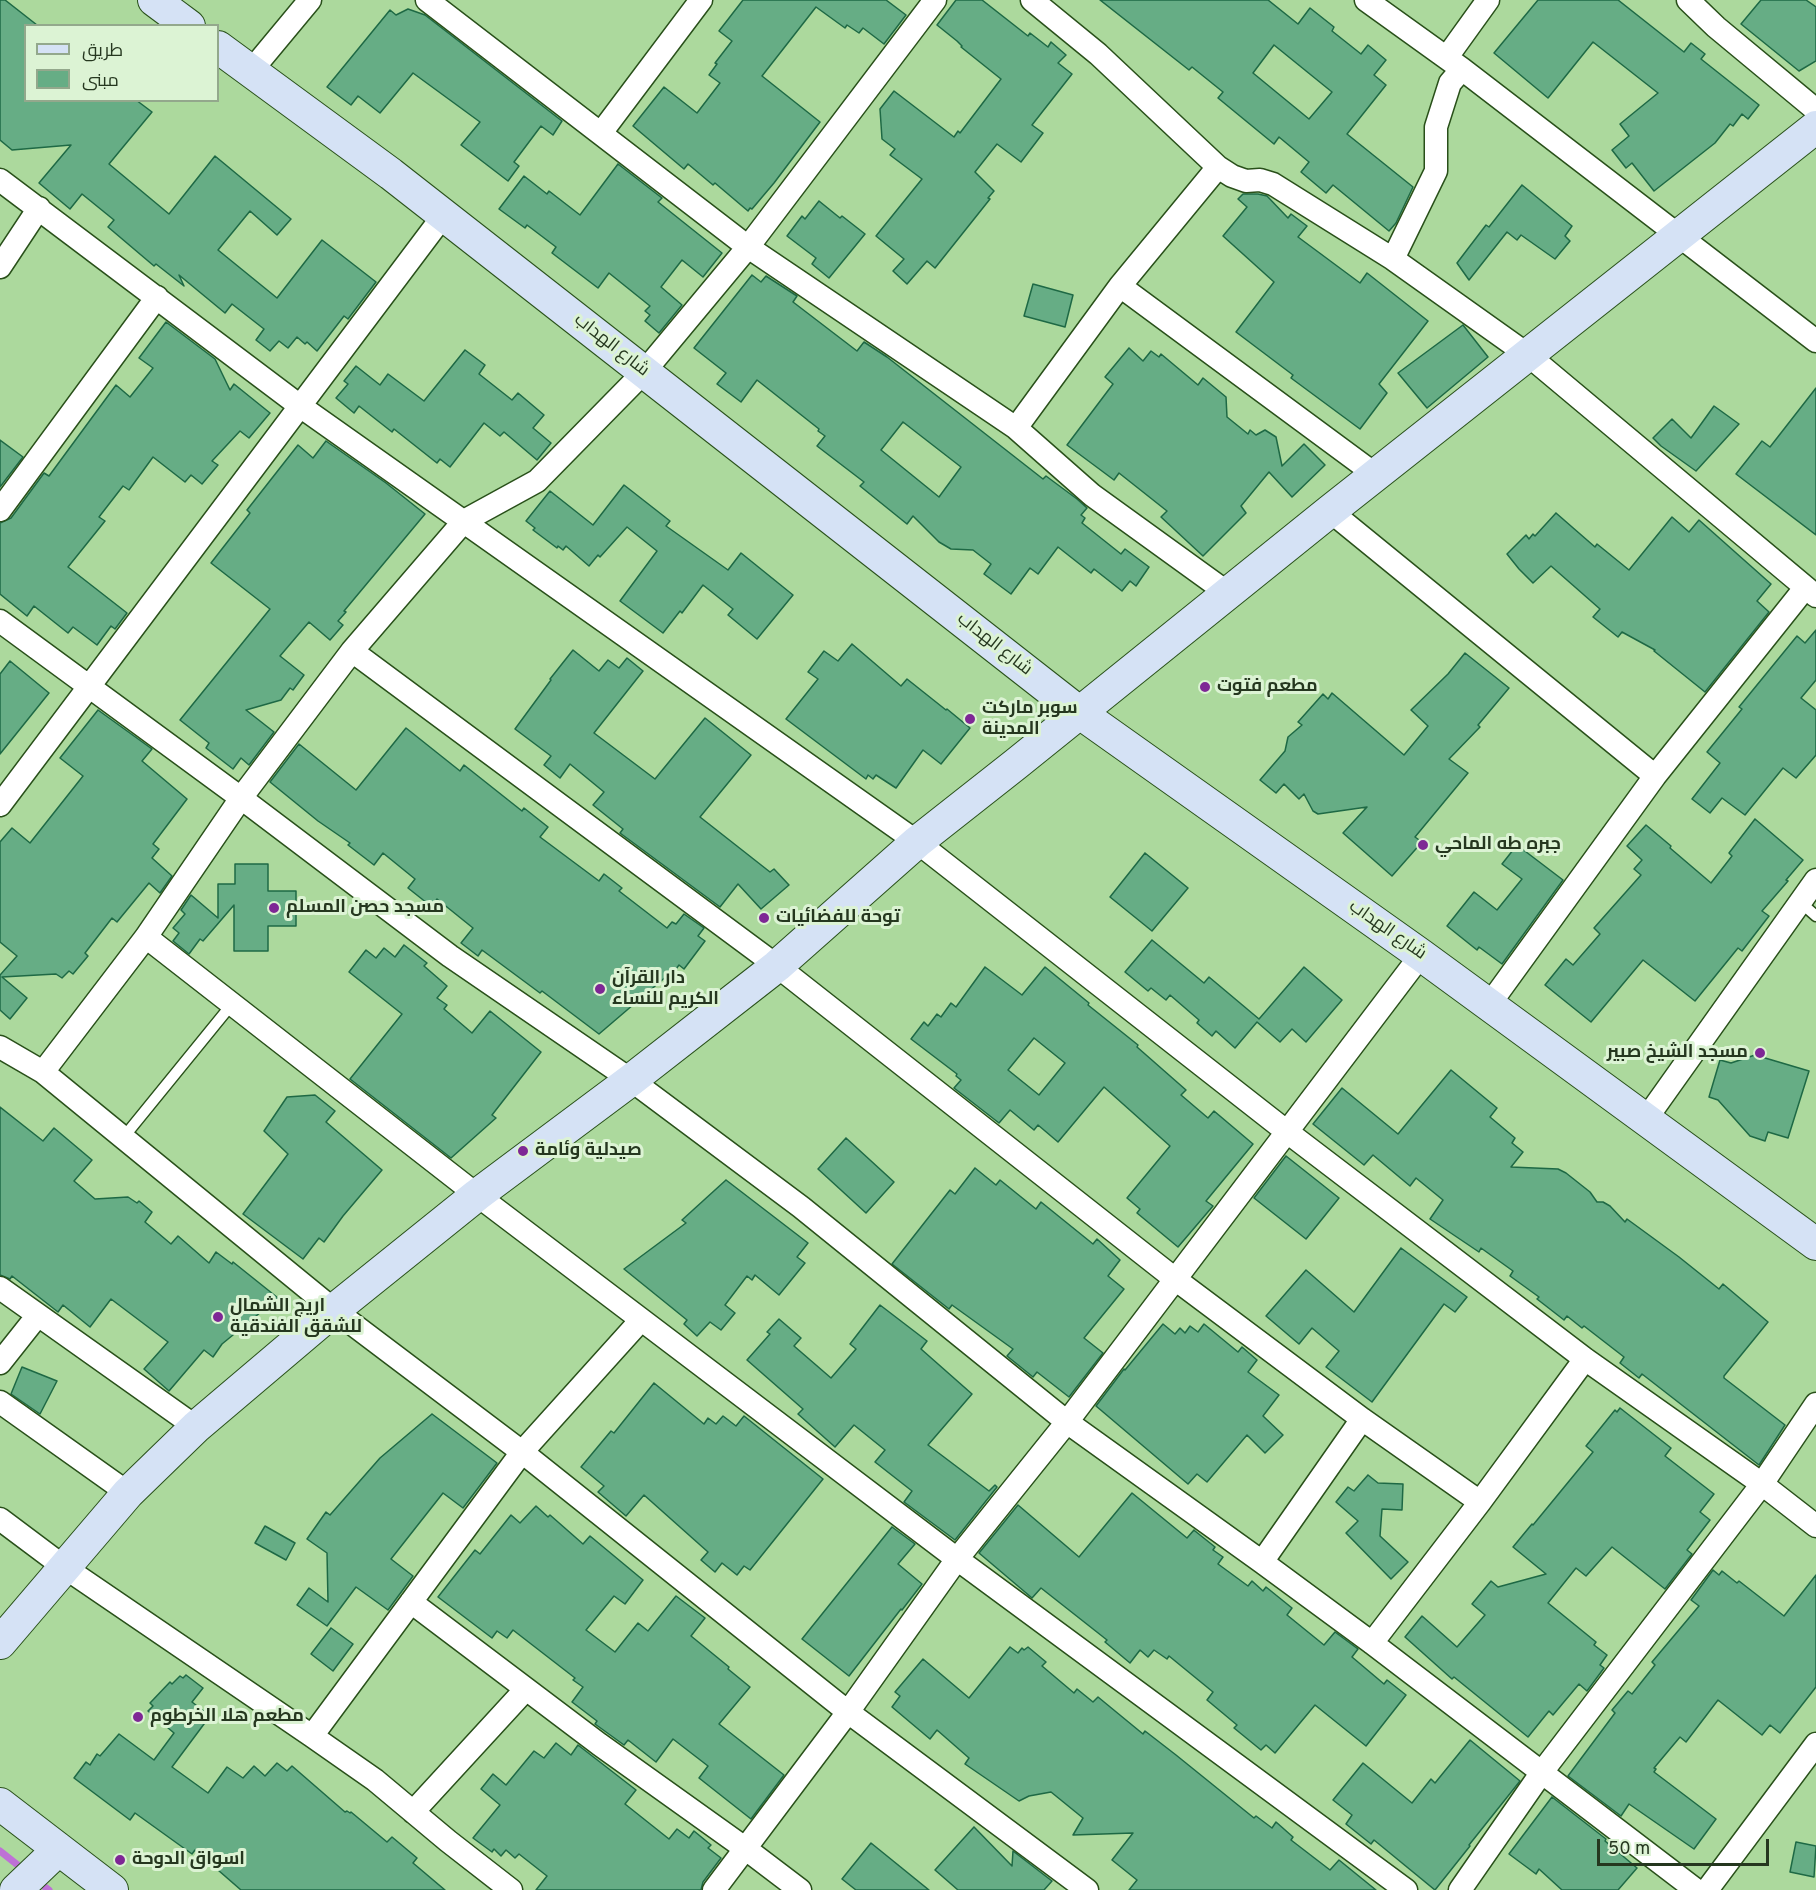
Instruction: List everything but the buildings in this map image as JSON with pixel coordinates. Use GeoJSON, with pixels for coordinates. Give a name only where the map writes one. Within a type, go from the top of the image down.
{"type":"FeatureCollection","features":[{"type":"Feature","properties":{"kind":"street"},"geometry":{"type":"LineString","coordinates":[[154,0],[186,24]]}},
{"type":"Feature","properties":{"kind":"street"},"geometry":{"type":"LineString","coordinates":[[251,71],[310,0]]}},
{"type":"Feature","properties":{"kind":"street"},"geometry":{"type":"LineString","coordinates":[[427,0],[748,248],[1016,428],[1092,495],[1229,594]]}},
{"type":"Feature","properties":{"kind":"street"},"geometry":{"type":"LineString","coordinates":[[601,133],[701,0]]}},
{"type":"Feature","properties":{"kind":"street"},"geometry":{"type":"LineString","coordinates":[[43,1072],[146,937],[241,798],[352,651],[464,521],[537,481],[644,372],[748,248],[935,0]]}},
{"type":"Feature","properties":{"kind":"street"},"geometry":{"type":"LineString","coordinates":[[1032,0],[1098,54],[1218,167],[1246,181],[1260,180],[1273,184],[1393,259],[1528,354],[1811,592],[1655,776],[1489,1005]]}},
{"type":"Feature","properties":{"kind":"street"},"geometry":{"type":"LineString","coordinates":[[1366,0],[1455,63],[1816,341]]}},
{"type":"Feature","properties":{"kind":"street"},"geometry":{"type":"LineString","coordinates":[[1393,259],[1436,171],[1436,127],[1455,63],[1488,0]]}},
{"type":"Feature","properties":{"kind":"street"},"geometry":{"type":"LineString","coordinates":[[1688,0],[1716,27],[1816,110]]}},
{"type":"Feature","properties":{"kind":"street","name":"شارع الهداب"},"geometry":{"type":"LineString","coordinates":[[219,48],[391,174],[1080,713],[1421,955],[1816,1244]]}},
{"type":"Feature","properties":{"kind":"street"},"geometry":{"type":"LineString","coordinates":[[0,1643],[128,1493],[196,1427],[334,1311],[477,1195],[631,1080],[777,966],[917,842],[1330,511],[1816,127]]}},
{"type":"Feature","properties":{"kind":"street"},"geometry":{"type":"LineString","coordinates":[[1016,428],[1120,286],[1218,167]]}},
{"type":"Feature","properties":{"kind":"street"},"geometry":{"type":"LineString","coordinates":[[0,180],[300,406],[917,842],[1286,1131],[1586,1359],[1762,1484],[1816,1526]]}},
{"type":"Feature","properties":{"kind":"street"},"geometry":{"type":"LineString","coordinates":[[0,267],[39,208]]}},
{"type":"Feature","properties":{"kind":"street"},"geometry":{"type":"LineString","coordinates":[[0,805],[443,216]]}},
{"type":"Feature","properties":{"kind":"street"},"geometry":{"type":"LineString","coordinates":[[1120,286],[1376,476]]}},
{"type":"Feature","properties":{"kind":"street"},"geometry":{"type":"LineString","coordinates":[[0,510],[157,297]]}},
{"type":"Feature","properties":{"kind":"street"},"geometry":{"type":"LineString","coordinates":[[1330,511],[1655,776]]}},
{"type":"Feature","properties":{"kind":"street"},"geometry":{"type":"LineString","coordinates":[[0,621],[241,798],[450,956],[631,1080],[801,1207],[1067,1422],[1372,1643],[1696,1890]]}},
{"type":"Feature","properties":{"kind":"street"},"geometry":{"type":"LineString","coordinates":[[352,651],[777,966],[1174,1279],[1362,1419],[1480,1502]]}},
{"type":"Feature","properties":{"kind":"street"},"geometry":{"type":"LineString","coordinates":[[1646,1119],[1808,909],[1816,880]]}},
{"type":"Feature","properties":{"kind":"street"},"geometry":{"type":"LineString","coordinates":[[146,937],[477,1195],[957,1559],[1406,1890]]}},
{"type":"Feature","properties":{"kind":"street"},"geometry":{"type":"LineString","coordinates":[[714,1890],[848,1712],[957,1559],[1067,1422],[1421,955]]}},
{"type":"Feature","properties":{"kind":"street"},"geometry":{"type":"LineString","coordinates":[[0,1047],[43,1072],[334,1311],[522,1452],[848,1712],[1086,1890]]}},
{"type":"Feature","properties":{"kind":"street"},"geometry":{"type":"LineString","coordinates":[[0,1288],[196,1427]]}},
{"type":"Feature","properties":{"kind":"street"},"geometry":{"type":"LineString","coordinates":[[0,1363],[39,1315]]}},
{"type":"Feature","properties":{"kind":"street"},"geometry":{"type":"LineString","coordinates":[[312,1736],[522,1452],[642,1320]]}},
{"type":"Feature","properties":{"kind":"street"},"geometry":{"type":"LineString","coordinates":[[1372,1643],[1586,1359]]}},
{"type":"Feature","properties":{"kind":"street"},"geometry":{"type":"LineString","coordinates":[[0,1402],[128,1493]]}},
{"type":"Feature","properties":{"kind":"street"},"geometry":{"type":"LineString","coordinates":[[1460,1890],[1542,1772],[1762,1484],[1816,1404]]}},
{"type":"Feature","properties":{"kind":"street"},"geometry":{"type":"LineString","coordinates":[[1262,1562],[1362,1419]]}},
{"type":"Feature","properties":{"kind":"street"},"geometry":{"type":"LineString","coordinates":[[0,1519],[64,1567],[375,1780],[511,1890]]}},
{"type":"Feature","properties":{"kind":"street"},"geometry":{"type":"LineString","coordinates":[[411,1602],[599,1744],[800,1890]]}},
{"type":"Feature","properties":{"kind":"street"},"geometry":{"type":"LineString","coordinates":[[413,1812],[526,1689]]}},
{"type":"Feature","properties":{"kind":"street"},"geometry":{"type":"LineString","coordinates":[[1707,1890],[1812,1758]]}},
{"type":"Feature","properties":{"kind":"street"},"geometry":{"type":"LineString","coordinates":[[0,1804],[112,1890]]}},
{"type":"Feature","properties":{"kind":"street"},"geometry":{"type":"LineString","coordinates":[[16,1890],[58,1850]]}},
{"type":"Feature","properties":{"kind":"lane"},"geometry":{"type":"LineString","coordinates":[[123,1138],[232,1004]]}},
{"type":"Feature","properties":{"kind":"waterway"},"geometry":{"type":"LineString","coordinates":[[0,1851],[24,1870]]}},
{"type":"Feature","properties":{"kind":"waterway"},"geometry":{"type":"LineString","coordinates":[[37,1881],[49,1890]]}},
{"type":"Feature","properties":{"kind":"place","name":"مطعم فتوت"},"geometry":{"type":"Point","coordinates":[1205,687]}},
{"type":"Feature","properties":{"kind":"place","name":"سوبر ماركت المدينة"},"geometry":{"type":"Point","coordinates":[970,719]}},
{"type":"Feature","properties":{"kind":"place","name":"جبره طه الماحي"},"geometry":{"type":"Point","coordinates":[1423,845]}},
{"type":"Feature","properties":{"kind":"place","name":"مسجد حصن المسلم"},"geometry":{"type":"Point","coordinates":[274,908]}},
{"type":"Feature","properties":{"kind":"place","name":"توحة للفضائيات"},"geometry":{"type":"Point","coordinates":[764,918]}},
{"type":"Feature","properties":{"kind":"place","name":"دار القرآن الكريم للنساء"},"geometry":{"type":"Point","coordinates":[600,989]}},
{"type":"Feature","properties":{"kind":"place","name":"مسجد الشيخ صبير"},"geometry":{"type":"Point","coordinates":[1760,1053]}},
{"type":"Feature","properties":{"kind":"place","name":"صيدلية وئامة"},"geometry":{"type":"Point","coordinates":[523,1151]}},
{"type":"Feature","properties":{"kind":"place","name":"اريج الشمال للشقق الفندقية"},"geometry":{"type":"Point","coordinates":[218,1317]}},
{"type":"Feature","properties":{"kind":"place","name":"مطعم هلا الخرطوم"},"geometry":{"type":"Point","coordinates":[138,1717]}},
{"type":"Feature","properties":{"kind":"place","name":"اسواق الدوحة"},"geometry":{"type":"Point","coordinates":[120,1860]}}]}
